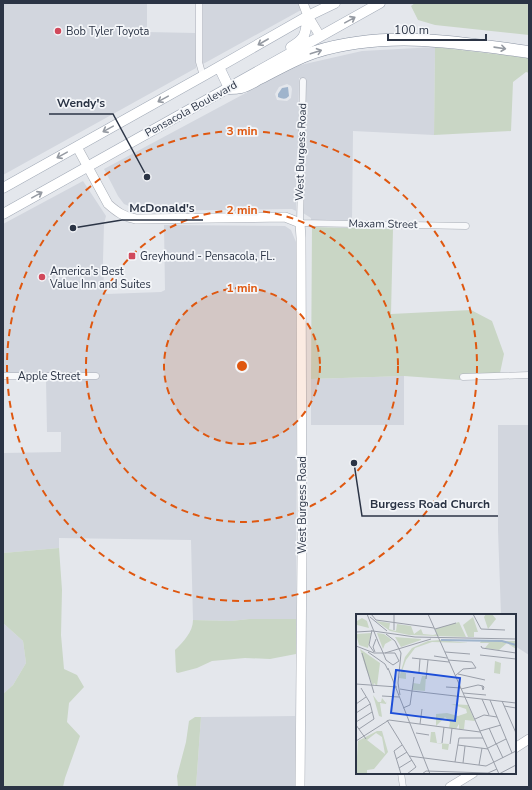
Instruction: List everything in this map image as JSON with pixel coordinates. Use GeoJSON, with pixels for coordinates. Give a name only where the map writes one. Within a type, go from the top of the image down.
{"type":"FeatureCollection","features":[{"type":"Feature","properties":{"kind":"highway"},"geometry":{"type":"LineString","coordinates":[[228,85],[242,87],[313,52],[336,46],[365,42],[401,39],[437,40],[529,52]]}},
{"type":"Feature","properties":{"kind":"main road"},"geometry":{"type":"LineString","coordinates":[[303,3],[308,16],[320,36]]}},
{"type":"Feature","properties":{"kind":"main road","name":"Pensacola Boulevard"},"geometry":{"type":"LineString","coordinates":[[3,188],[308,16],[335,3]]}},
{"type":"Feature","properties":{"kind":"main road","name":"Pensacola Boulevard"},"geometry":{"type":"LineString","coordinates":[[3,214],[178,116],[228,85],[380,3]]}},
{"type":"Feature","properties":{"kind":"main road"},"geometry":{"type":"LineString","coordinates":[[219,67],[228,85],[300,41],[306,34],[308,16]]}},
{"type":"Feature","properties":{"kind":"main road"},"geometry":{"type":"LineString","coordinates":[[77,147],[108,204],[128,218],[286,217],[300,223]]}},
{"type":"Feature","properties":{"kind":"main road","name":"West Burgess Road"},"geometry":{"type":"LineString","coordinates":[[300,223],[302,556],[300,787]]}},
{"type":"Feature","properties":{"kind":"main road"},"geometry":{"type":"LineString","coordinates":[[516,747],[529,739]]}},
{"type":"Feature","properties":{"kind":"main road"},"geometry":{"type":"LineString","coordinates":[[450,787],[471,774]]}},
{"type":"Feature","properties":{"kind":"street"},"geometry":{"type":"LineString","coordinates":[[199,3],[199,62],[203,76]]}},
{"type":"Feature","properties":{"kind":"street","name":"West Burgess Road"},"geometry":{"type":"LineString","coordinates":[[300,223],[303,81]]}},
{"type":"Feature","properties":{"kind":"street","name":"Maxam Street"},"geometry":{"type":"LineString","coordinates":[[300,223],[466,226]]}},
{"type":"Feature","properties":{"kind":"street"},"geometry":{"type":"LineString","coordinates":[[463,377],[529,375]]}},
{"type":"Feature","properties":{"kind":"street","name":"Apple Street"},"geometry":{"type":"LineString","coordinates":[[3,376],[96,376]]}},
{"type":"Feature","properties":{"kind":"street"},"geometry":{"type":"LineString","coordinates":[[401,774],[403,787]]}},
{"type":"Feature","properties":{"kind":"shaded area"},"geometry":{"type":"Polygon","coordinates":[[[3,3],[147,3],[147,32],[195,33],[196,68],[3,175],[3,3]]]}},
{"type":"Feature","properties":{"kind":"shaded area"},"geometry":{"type":"Polygon","coordinates":[[[203,3],[299,3],[301,10],[203,64],[203,3]]]}},
{"type":"Feature","properties":{"kind":"shaded area"},"geometry":{"type":"Polygon","coordinates":[[[435,47],[434,135],[353,131],[352,221],[311,220],[311,218],[303,213],[304,162],[306,148],[306,78],[299,78],[296,211],[292,209],[141,211],[124,204],[118,196],[104,169],[296,66],[362,51],[435,47]],[[287,84],[279,87],[275,94],[277,100],[287,101],[291,98],[291,86],[287,84]]]}},
{"type":"Feature","properties":{"kind":"shaded area"},"geometry":{"type":"Polygon","coordinates":[[[83,181],[106,216],[104,224],[103,260],[104,291],[107,294],[161,292],[165,290],[164,225],[285,226],[291,230],[296,242],[296,619],[249,619],[231,621],[193,620],[191,540],[59,538],[59,548],[3,553],[3,453],[61,452],[61,432],[47,432],[46,379],[99,379],[99,373],[3,373],[3,224],[83,181]]]}},
{"type":"Feature","properties":{"kind":"shaded area"},"geometry":{"type":"Polygon","coordinates":[[[404,376],[404,425],[311,425],[311,379],[404,376]]]}},
{"type":"Feature","properties":{"kind":"shaded area"},"geometry":{"type":"Polygon","coordinates":[[[498,425],[529,425],[529,655],[516,647],[516,614],[501,614],[498,530],[498,425]]]}},
{"type":"Feature","properties":{"kind":"shaded area"},"geometry":{"type":"Polygon","coordinates":[[[3,623],[23,641],[26,663],[13,685],[3,694],[3,623]]]}},
{"type":"Feature","properties":{"kind":"shaded area"},"geometry":{"type":"Polygon","coordinates":[[[295,716],[295,787],[196,787],[201,717],[295,716]]]}},
{"type":"Feature","properties":{"kind":"green space"},"geometry":{"type":"Polygon","coordinates":[[[415,3],[529,3],[529,35],[435,25],[418,20],[411,6],[415,3]]]}},
{"type":"Feature","properties":{"kind":"green space"},"geometry":{"type":"Polygon","coordinates":[[[435,47],[529,58],[529,73],[526,72],[513,82],[511,131],[434,135],[435,47]]]}},
{"type":"Feature","properties":{"kind":"green space"},"geometry":{"type":"Polygon","coordinates":[[[312,227],[393,229],[391,314],[471,310],[492,321],[504,354],[500,373],[460,374],[460,380],[404,376],[311,379],[312,227]]]}},
{"type":"Feature","properties":{"kind":"green space"},"geometry":{"type":"Polygon","coordinates":[[[59,548],[62,590],[61,635],[64,669],[77,675],[84,687],[69,703],[67,722],[80,736],[63,787],[3,787],[3,694],[13,685],[26,663],[23,641],[3,623],[3,553],[59,548]]]}},
{"type":"Feature","properties":{"kind":"green space"},"geometry":{"type":"Polygon","coordinates":[[[249,619],[296,619],[296,654],[270,659],[245,658],[212,661],[197,668],[178,673],[176,672],[175,650],[189,633],[193,620],[231,621],[249,619]]]}},
{"type":"Feature","properties":{"kind":"green space"},"geometry":{"type":"Polygon","coordinates":[[[195,717],[201,717],[196,787],[178,787],[177,776],[186,742],[189,721],[195,717]]]}},
{"type":"Feature","properties":{"kind":"water"},"geometry":{"type":"Polygon","coordinates":[[[288,87],[289,96],[284,99],[278,97],[278,94],[282,88],[288,87]]]}},
{"type":"Feature","properties":{"kind":"place","name":"Bob Tyler Toyota"},"geometry":{"type":"Point","coordinates":[58,31]}},
{"type":"Feature","properties":{"kind":"place","name":"Wendy's"},"geometry":{"type":"Point","coordinates":[147,177]}},
{"type":"Feature","properties":{"kind":"place","name":"McDonald's"},"geometry":{"type":"Point","coordinates":[73,228]}},
{"type":"Feature","properties":{"kind":"place","name":"Greyhound - Pensacola, FL."},"geometry":{"type":"Point","coordinates":[132,256]}},
{"type":"Feature","properties":{"kind":"place","name":"America's Best Value Inn and Suites"},"geometry":{"type":"Point","coordinates":[42,277]}},
{"type":"Feature","properties":{"kind":"place","name":"Burgess Road Church"},"geometry":{"type":"Point","coordinates":[354,463]}}]}
